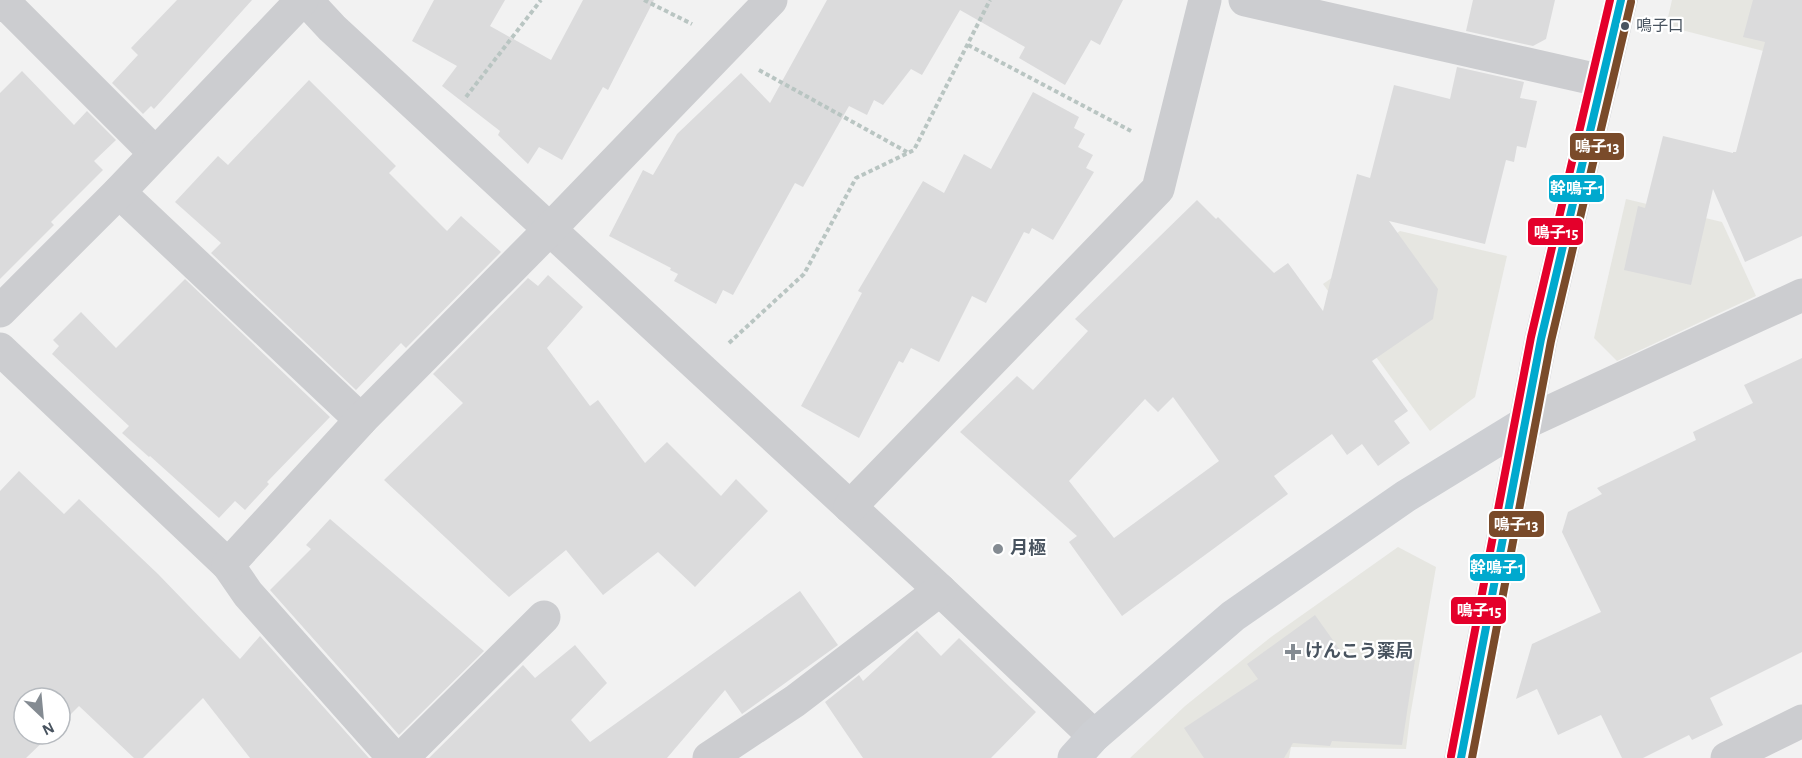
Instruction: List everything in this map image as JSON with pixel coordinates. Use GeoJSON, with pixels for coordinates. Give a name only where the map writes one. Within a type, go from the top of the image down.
{"type":"FeatureCollection","features":[{"type":"Feature","properties":{"kind":"street"},"geometry":{"type":"LineString","coordinates":[[2,0],[155,153]]}},
{"type":"Feature","properties":{"kind":"street"},"geometry":{"type":"LineString","coordinates":[[0,311],[119,192],[304,0],[549,230],[940,590],[1084,747],[1233,615],[1406,496],[1524,423],[1802,295]]}},
{"type":"Feature","properties":{"kind":"street"},"geometry":{"type":"LineString","coordinates":[[228,565],[361,420],[549,230],[771,0]]}},
{"type":"Feature","properties":{"kind":"street"},"geometry":{"type":"LineString","coordinates":[[850,507],[1158,189],[1204,0]]}},
{"type":"Feature","properties":{"kind":"street"},"geometry":{"type":"LineString","coordinates":[[1245,0],[1603,81]]}},
{"type":"Feature","properties":{"kind":"street"},"geometry":{"type":"LineString","coordinates":[[1461,758],[1541,339],[1621,0]]}},
{"type":"Feature","properties":{"kind":"street"},"geometry":{"type":"LineString","coordinates":[[119,192],[361,420]]}},
{"type":"Feature","properties":{"kind":"street"},"geometry":{"type":"LineString","coordinates":[[0,349],[228,565],[248,594],[394,758]]}},
{"type":"Feature","properties":{"kind":"street"},"geometry":{"type":"LineString","coordinates":[[709,758],[795,701],[940,590]]}},
{"type":"Feature","properties":{"kind":"street"},"geometry":{"type":"LineString","coordinates":[[402,758],[544,617]]}},
{"type":"Feature","properties":{"kind":"street"},"geometry":{"type":"LineString","coordinates":[[1726,758],[1802,721]]}},
{"type":"Feature","properties":{"kind":"path"},"geometry":{"type":"LineString","coordinates":[[441,129],[541,0]]}},
{"type":"Feature","properties":{"kind":"path"},"geometry":{"type":"LineString","coordinates":[[644,0],[907,152]]}},
{"type":"Feature","properties":{"kind":"path"},"geometry":{"type":"LineString","coordinates":[[703,372],[723,349],[804,274],[856,178],[914,150],[990,0]]}},
{"type":"Feature","properties":{"kind":"path"},"geometry":{"type":"LineString","coordinates":[[968,45],[1141,137]]}},
{"type":"Feature","properties":{"kind":"shaded area"},"geometry":{"type":"Polygon","coordinates":[[[1672,0],[1802,0],[1802,61],[1666,26],[1672,0]]]}},
{"type":"Feature","properties":{"kind":"shaded area"},"geometry":{"type":"Polygon","coordinates":[[[1626,199],[1722,222],[1756,296],[1617,361],[1594,338],[1626,199]]]}},
{"type":"Feature","properties":{"kind":"shaded area"},"geometry":{"type":"Polygon","coordinates":[[[1400,231],[1507,256],[1475,397],[1430,431],[1323,284],[1400,231]]]}},
{"type":"Feature","properties":{"kind":"shaded area"},"geometry":{"type":"Polygon","coordinates":[[[1398,547],[1436,567],[1406,749],[1291,747],[1289,758],[1130,758],[1185,706],[1271,637],[1398,547]]]}},
{"type":"Feature","properties":{"kind":"building"},"geometry":{"type":"Polygon","coordinates":[[[177,0],[252,0],[154,109],[151,106],[143,114],[112,83],[138,55],[131,48],[177,0]]]}},
{"type":"Feature","properties":{"kind":"building"},"geometry":{"type":"Polygon","coordinates":[[[434,0],[505,0],[490,26],[551,60],[583,0],[654,0],[608,90],[603,87],[562,160],[539,147],[528,164],[498,135],[500,131],[442,86],[457,66],[412,41],[434,0]]]}},
{"type":"Feature","properties":{"kind":"building"},"geometry":{"type":"Polygon","coordinates":[[[827,0],[1123,0],[1100,45],[1091,40],[1065,85],[1019,58],[1025,47],[960,10],[922,75],[911,69],[883,105],[874,100],[867,115],[849,106],[803,187],[795,183],[733,295],[723,290],[716,304],[674,281],[678,274],[670,270],[671,268],[609,236],[643,170],[653,175],[677,134],[741,73],[770,103],[827,0]]]}},
{"type":"Feature","properties":{"kind":"building"},"geometry":{"type":"Polygon","coordinates":[[[1473,0],[1555,0],[1546,39],[1533,46],[1466,31],[1473,0]]]}},
{"type":"Feature","properties":{"kind":"building"},"geometry":{"type":"Polygon","coordinates":[[[1753,0],[1802,0],[1802,236],[1745,262],[1713,189],[1691,285],[1624,270],[1638,206],[1645,208],[1663,136],[1736,152],[1765,42],[1743,37],[1753,0]]]}},
{"type":"Feature","properties":{"kind":"building"},"geometry":{"type":"Polygon","coordinates":[[[1457,67],[1524,82],[1520,98],[1537,101],[1526,148],[1517,146],[1514,162],[1506,160],[1485,244],[1389,221],[1438,289],[1433,319],[1372,361],[1408,411],[1394,421],[1410,443],[1378,466],[1362,444],[1347,455],[1332,434],[1274,476],[1288,494],[1122,616],[1069,542],[1077,536],[960,432],[1017,376],[1033,390],[1088,331],[1075,319],[1197,200],[1216,219],[1218,217],[1274,273],[1288,263],[1323,311],[1357,174],[1370,178],[1394,85],[1450,99],[1457,67]],[[1173,397],[1158,412],[1145,399],[1069,481],[1114,538],[1219,461],[1173,397]]]}},
{"type":"Feature","properties":{"kind":"building"},"geometry":{"type":"Polygon","coordinates":[[[22,71],[74,125],[87,111],[116,140],[94,161],[103,170],[51,222],[54,225],[0,279],[0,93],[22,71]]]}},
{"type":"Feature","properties":{"kind":"building"},"geometry":{"type":"Polygon","coordinates":[[[309,80],[396,166],[389,173],[447,231],[461,216],[501,252],[406,348],[401,343],[356,390],[211,253],[221,243],[175,202],[218,156],[228,165],[309,80]]]}},
{"type":"Feature","properties":{"kind":"building"},"geometry":{"type":"Polygon","coordinates":[[[1033,92],[1079,117],[1074,128],[1085,134],[1078,147],[1093,155],[1086,168],[1094,172],[1053,240],[1032,228],[1029,234],[1024,232],[986,303],[972,296],[939,362],[911,348],[903,363],[899,361],[859,438],[801,406],[862,293],[858,291],[923,181],[944,193],[964,154],[991,169],[1033,92]]]}},
{"type":"Feature","properties":{"kind":"building"},"geometry":{"type":"Polygon","coordinates":[[[548,275],[583,307],[547,348],[590,406],[598,400],[645,463],[667,442],[721,496],[736,479],[768,511],[695,587],[658,552],[603,595],[566,550],[509,597],[384,480],[463,403],[433,374],[528,278],[538,286],[548,275]]]}},
{"type":"Feature","properties":{"kind":"building"},"geometry":{"type":"Polygon","coordinates":[[[185,279],[330,417],[267,482],[269,484],[245,510],[235,501],[219,518],[122,433],[129,426],[52,354],[59,346],[53,340],[81,312],[116,348],[185,279]]]}},
{"type":"Feature","properties":{"kind":"building"},"geometry":{"type":"Polygon","coordinates":[[[1802,358],[1802,652],[1710,698],[1723,725],[1692,740],[1689,735],[1643,758],[1622,758],[1601,715],[1558,735],[1537,689],[1516,699],[1532,644],[1601,612],[1562,532],[1568,512],[1602,494],[1597,488],[1696,440],[1693,432],[1753,403],[1744,385],[1802,358]]]}},
{"type":"Feature","properties":{"kind":"building"},"geometry":{"type":"Polygon","coordinates":[[[19,471],[64,514],[79,499],[158,574],[240,659],[260,636],[369,758],[250,758],[203,698],[143,758],[134,758],[79,706],[72,713],[72,686],[12,686],[12,746],[38,746],[26,758],[0,758],[0,491],[19,471]]]}},
{"type":"Feature","properties":{"kind":"building"},"geometry":{"type":"Polygon","coordinates":[[[330,519],[484,651],[399,735],[270,590],[311,549],[306,545],[330,519]]]}},
{"type":"Feature","properties":{"kind":"building"},"geometry":{"type":"Polygon","coordinates":[[[800,591],[838,645],[742,714],[725,690],[667,758],[429,758],[523,665],[535,678],[575,645],[607,683],[571,720],[590,742],[800,591]]]}},
{"type":"Feature","properties":{"kind":"building"},"geometry":{"type":"Polygon","coordinates":[[[1315,615],[1347,660],[1415,660],[1402,745],[1332,741],[1330,746],[1293,743],[1284,758],[1204,758],[1184,728],[1258,679],[1247,664],[1315,615]]]}},
{"type":"Feature","properties":{"kind":"building"},"geometry":{"type":"Polygon","coordinates":[[[917,631],[941,656],[959,638],[1036,712],[991,758],[863,758],[825,702],[859,675],[863,681],[917,631]]]}},
{"type":"Feature","properties":{"kind":"transit line","name":"鳴子15"},"geometry":{"type":"LineString","coordinates":[[1451,756],[1531,337],[1610,0]]}},
{"type":"Feature","properties":{"kind":"transit line","name":"幹鳴子1"},"geometry":{"type":"LineString","coordinates":[[1461,758],[1541,339],[1621,0]]}},
{"type":"Feature","properties":{"kind":"transit line","name":"鳴子13"},"geometry":{"type":"LineString","coordinates":[[1472,758],[1551,341],[1631,2]]}},
{"type":"Feature","properties":{"kind":"place","name":"鳴子口"},"geometry":{"type":"Point","coordinates":[1625,26]}},
{"type":"Feature","properties":{"kind":"place","name":"月極"},"geometry":{"type":"Point","coordinates":[998,549]}},
{"type":"Feature","properties":{"kind":"place","name":"けんこう薬局"},"geometry":{"type":"Point","coordinates":[1293,652]}}]}
